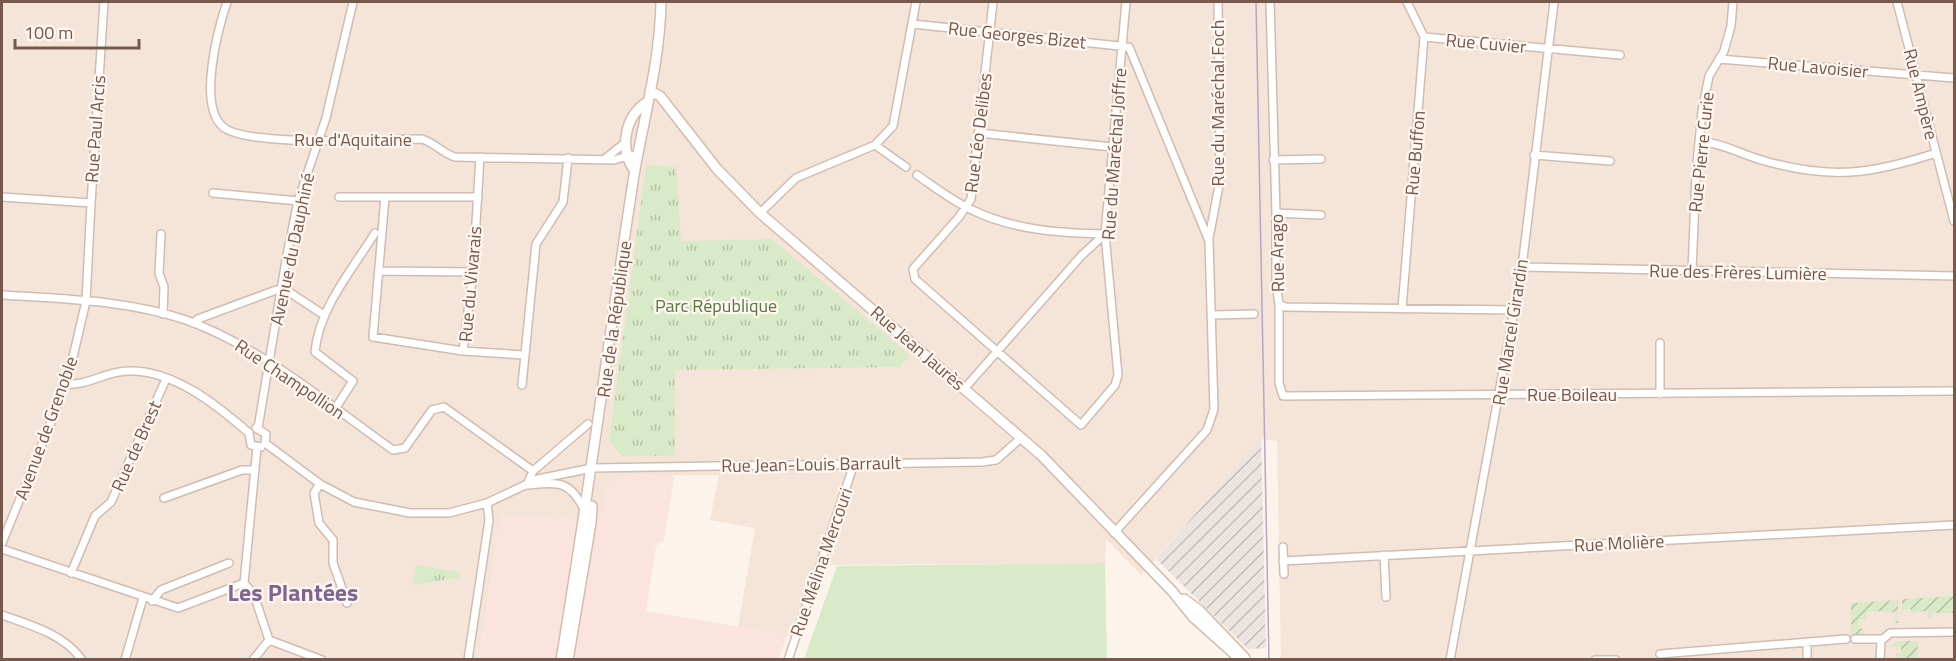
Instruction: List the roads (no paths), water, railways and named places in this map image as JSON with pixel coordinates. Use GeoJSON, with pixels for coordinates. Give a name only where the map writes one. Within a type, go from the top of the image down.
{"type":"FeatureCollection","features":[{"type":"Feature","properties":{"kind":"main road","name":"Rue de la République"},"geometry":{"type":"LineString","coordinates":[[561,660],[586,512],[635,171],[659,48],[661,2]]}},
{"type":"Feature","properties":{"kind":"main road","name":"Rue Jean Jaurès"},"geometry":{"type":"LineString","coordinates":[[650,91],[660,96],[717,169],[760,213],[1021,438],[1172,591],[1210,634],[1240,660]]}},
{"type":"Feature","properties":{"kind":"main road"},"geometry":{"type":"LineString","coordinates":[[635,171],[627,157],[626,142],[632,115],[647,102],[665,105]]}},
{"type":"Feature","properties":{"kind":"main road"},"geometry":{"type":"LineString","coordinates":[[632,115],[640,114],[645,119]]}},
{"type":"Feature","properties":{"kind":"main road","name":"Rue de la République"},"geometry":{"type":"LineString","coordinates":[[568,660],[591,523],[592,468]]}},
{"type":"Feature","properties":{"kind":"main road","name":"Rue Jean Jaurès"},"geometry":{"type":"LineString","coordinates":[[1172,591],[1199,610],[1247,660]]}},
{"type":"Feature","properties":{"kind":"street","name":"Rue Paul Arcis"},"geometry":{"type":"LineString","coordinates":[[2,197],[90,202],[104,2]]}},
{"type":"Feature","properties":{"kind":"street","name":"Avenue du Dauphiné"},"geometry":{"type":"LineString","coordinates":[[258,429],[268,361],[298,201],[345,46],[353,2]]}},
{"type":"Feature","properties":{"kind":"street"},"geometry":{"type":"LineString","coordinates":[[760,213],[796,178],[875,145],[893,126],[916,2]]}},
{"type":"Feature","properties":{"kind":"street","name":"Rue Léo Delibes"},"geometry":{"type":"LineString","coordinates":[[993,2],[971,199],[966,208],[914,269],[915,279],[997,350]]}},
{"type":"Feature","properties":{"kind":"street","name":"Rue du Maréchal Joffre"},"geometry":{"type":"LineString","coordinates":[[997,350],[1081,425],[1115,385],[1118,375],[1105,234],[1126,2]]}},
{"type":"Feature","properties":{"kind":"street","name":"Rue du Maréchal Foch"},"geometry":{"type":"LineString","coordinates":[[1209,240],[1220,180],[1218,2]]}},
{"type":"Feature","properties":{"kind":"street","name":"Rue Arago"},"geometry":{"type":"LineString","coordinates":[[1270,2],[1274,93],[1276,284],[1279,304],[1285,307],[1514,310]]}},
{"type":"Feature","properties":{"kind":"street"},"geometry":{"type":"LineString","coordinates":[[1407,2],[1424,37]]}},
{"type":"Feature","properties":{"kind":"street","name":"Rue Marcel Girardin"},"geometry":{"type":"LineString","coordinates":[[1450,660],[1522,267],[1554,2]]}},
{"type":"Feature","properties":{"kind":"street","name":"Rue Pierre Curie"},"geometry":{"type":"LineString","coordinates":[[1692,271],[1699,141],[1709,76],[1719,59],[1731,26],[1733,2]]}},
{"type":"Feature","properties":{"kind":"street","name":"Rue Ampère"},"geometry":{"type":"LineString","coordinates":[[1897,2],[1954,221]]}},
{"type":"Feature","properties":{"kind":"street","name":"Rue d'Aquitaine"},"geometry":{"type":"LineString","coordinates":[[226,3],[211,86],[212,104],[222,127],[238,135],[318,140],[422,139],[430,141],[446,154],[480,157],[606,158],[614,160],[639,151]]}},
{"type":"Feature","properties":{"kind":"street","name":"Rue Georges Bizet"},"geometry":{"type":"LineString","coordinates":[[913,24],[1122,45]]}},
{"type":"Feature","properties":{"kind":"street","name":"Rue Cuvier"},"geometry":{"type":"LineString","coordinates":[[1424,37],[1620,55]]}},
{"type":"Feature","properties":{"kind":"street","name":"Rue Buffon"},"geometry":{"type":"LineString","coordinates":[[1402,309],[1424,37]]}},
{"type":"Feature","properties":{"kind":"street"},"geometry":{"type":"LineString","coordinates":[[1114,532],[1207,430],[1214,409],[1209,240],[1133,52],[1122,45]]}},
{"type":"Feature","properties":{"kind":"street","name":"Rue Lavoisier"},"geometry":{"type":"LineString","coordinates":[[1719,59],[1954,78]]}},
{"type":"Feature","properties":{"kind":"street"},"geometry":{"type":"LineString","coordinates":[[979,133],[1112,147]]}},
{"type":"Feature","properties":{"kind":"street"},"geometry":{"type":"LineString","coordinates":[[1699,141],[1717,142],[1743,155],[1816,172],[1872,171],[1936,153]]}},
{"type":"Feature","properties":{"kind":"street"},"geometry":{"type":"LineString","coordinates":[[606,158],[626,142]]}},
{"type":"Feature","properties":{"kind":"street"},"geometry":{"type":"LineString","coordinates":[[875,145],[906,167]]}},
{"type":"Feature","properties":{"kind":"street"},"geometry":{"type":"LineString","coordinates":[[1534,155],[1610,161]]}},
{"type":"Feature","properties":{"kind":"street","name":"Rue du Vivarais"},"geometry":{"type":"LineString","coordinates":[[480,157],[473,272],[464,351],[524,355]]}},
{"type":"Feature","properties":{"kind":"street"},"geometry":{"type":"LineString","coordinates":[[522,385],[536,244],[563,202],[568,158]]}},
{"type":"Feature","properties":{"kind":"street"},"geometry":{"type":"LineString","coordinates":[[1273,160],[1322,159]]}},
{"type":"Feature","properties":{"kind":"street"},"geometry":{"type":"LineString","coordinates":[[917,175],[966,208],[998,221],[1049,232],[1105,234]]}},
{"type":"Feature","properties":{"kind":"street"},"geometry":{"type":"LineString","coordinates":[[213,194],[298,201]]}},
{"type":"Feature","properties":{"kind":"street"},"geometry":{"type":"LineString","coordinates":[[339,197],[478,197]]}},
{"type":"Feature","properties":{"kind":"street"},"geometry":{"type":"LineString","coordinates":[[385,197],[381,271],[376,282],[373,337],[464,351]]}},
{"type":"Feature","properties":{"kind":"street","name":"Avenue de Grenoble"},"geometry":{"type":"LineString","coordinates":[[2,543],[66,384],[86,301],[90,202]]}},
{"type":"Feature","properties":{"kind":"street"},"geometry":{"type":"LineString","coordinates":[[1276,213],[1321,215]]}},
{"type":"Feature","properties":{"kind":"street"},"geometry":{"type":"LineString","coordinates":[[335,408],[353,381],[315,352],[317,332],[324,315],[375,233]]}},
{"type":"Feature","properties":{"kind":"street"},"geometry":{"type":"LineString","coordinates":[[161,234],[159,273],[164,287],[163,314]]}},
{"type":"Feature","properties":{"kind":"street"},"geometry":{"type":"LineString","coordinates":[[964,389],[1082,255],[1105,234]]}},
{"type":"Feature","properties":{"kind":"street","name":"Rue des Frères Lumière"},"geometry":{"type":"LineString","coordinates":[[1522,267],[1954,276]]}},
{"type":"Feature","properties":{"kind":"street"},"geometry":{"type":"LineString","coordinates":[[381,271],[473,272]]}},
{"type":"Feature","properties":{"kind":"street"},"geometry":{"type":"LineString","coordinates":[[193,323],[270,291],[281,290],[324,315]]}},
{"type":"Feature","properties":{"kind":"street","name":"Rue Champollion"},"geometry":{"type":"LineString","coordinates":[[2,295],[86,301],[163,314],[193,323],[220,334],[268,361],[393,450],[405,448],[432,410],[444,408],[533,471]]}},
{"type":"Feature","properties":{"kind":"street","name":"Rue Boileau"},"geometry":{"type":"LineString","coordinates":[[1279,304],[1279,383],[1283,396],[1954,391]]}},
{"type":"Feature","properties":{"kind":"street"},"geometry":{"type":"LineString","coordinates":[[1212,315],[1254,314]]}},
{"type":"Feature","properties":{"kind":"street"},"geometry":{"type":"LineString","coordinates":[[1660,343],[1660,394]]}},
{"type":"Feature","properties":{"kind":"street"},"geometry":{"type":"LineString","coordinates":[[66,384],[81,384],[129,370],[166,379],[202,397],[249,434]]}},
{"type":"Feature","properties":{"kind":"street","name":"Rue de Brest"},"geometry":{"type":"LineString","coordinates":[[71,573],[95,516],[111,502],[166,379]]}},
{"type":"Feature","properties":{"kind":"street"},"geometry":{"type":"LineString","coordinates":[[586,512],[578,496],[562,485],[527,484],[533,471],[588,424]]}},
{"type":"Feature","properties":{"kind":"street"},"geometry":{"type":"LineString","coordinates":[[249,434],[258,429],[266,434],[265,443],[257,447]]}},
{"type":"Feature","properties":{"kind":"street"},"geometry":{"type":"LineString","coordinates":[[249,434],[249,443],[257,447]]}},
{"type":"Feature","properties":{"kind":"street","name":"Rue Jean-Louis Barrault"},"geometry":{"type":"LineString","coordinates":[[265,443],[320,484],[354,502],[410,513],[448,513],[487,503],[551,475],[592,468],[990,461],[1001,456],[1021,438]]}},
{"type":"Feature","properties":{"kind":"street"},"geometry":{"type":"LineString","coordinates":[[257,447],[244,583],[254,595],[269,640]]}},
{"type":"Feature","properties":{"kind":"street","name":"Rue Mélina Mercouri"},"geometry":{"type":"LineString","coordinates":[[788,660],[854,464]]}},
{"type":"Feature","properties":{"kind":"street"},"geometry":{"type":"LineString","coordinates":[[164,498],[242,470],[255,470]]}},
{"type":"Feature","properties":{"kind":"street"},"geometry":{"type":"LineString","coordinates":[[320,484],[314,494],[319,523],[333,540],[333,564],[347,603]]}},
{"type":"Feature","properties":{"kind":"street"},"geometry":{"type":"LineString","coordinates":[[468,660],[489,520],[487,503]]}},
{"type":"Feature","properties":{"kind":"street","name":"Rue Molière"},"geometry":{"type":"LineString","coordinates":[[1283,561],[1954,525]]}},
{"type":"Feature","properties":{"kind":"street"},"geometry":{"type":"LineString","coordinates":[[1283,547],[1284,574]]}},
{"type":"Feature","properties":{"kind":"street"},"geometry":{"type":"LineString","coordinates":[[2,549],[178,608],[244,583]]}},
{"type":"Feature","properties":{"kind":"street"},"geometry":{"type":"LineString","coordinates":[[1384,555],[1386,597]]}},
{"type":"Feature","properties":{"kind":"street"},"geometry":{"type":"LineString","coordinates":[[152,601],[161,590],[229,563]]}},
{"type":"Feature","properties":{"kind":"street"},"geometry":{"type":"LineString","coordinates":[[125,660],[143,598]]}},
{"type":"Feature","properties":{"kind":"street"},"geometry":{"type":"LineString","coordinates":[[2,615],[55,636],[74,648],[82,660]]}},
{"type":"Feature","properties":{"kind":"street"},"geometry":{"type":"LineString","coordinates":[[1855,639],[1882,639],[1895,632],[1954,632]]}},
{"type":"Feature","properties":{"kind":"street"},"geometry":{"type":"LineString","coordinates":[[1660,654],[1689,656],[1846,639]]}},
{"type":"Feature","properties":{"kind":"street"},"geometry":{"type":"LineString","coordinates":[[1880,660],[1882,639]]}},
{"type":"Feature","properties":{"kind":"street"},"geometry":{"type":"LineString","coordinates":[[254,660],[269,640]]}},
{"type":"Feature","properties":{"kind":"street"},"geometry":{"type":"LineString","coordinates":[[269,640],[322,660]]}},
{"type":"Feature","properties":{"kind":"street"},"geometry":{"type":"LineString","coordinates":[[1807,642],[1807,660]]}},
{"type":"Feature","properties":{"kind":"street"},"geometry":{"type":"LineString","coordinates":[[1595,660],[1617,659]]}},
{"type":"Feature","properties":{"kind":"tram line"},"geometry":{"type":"LineString","coordinates":[[1256,2],[1269,660]]}},
{"type":"Feature","properties":{"kind":"district","name":"Les Plantées"},"geometry":{"type":"Point","coordinates":[293,592]}},
{"type":"Feature","properties":{"kind":"park label","name":"Parc République"},"geometry":{"type":"Point","coordinates":[716,305]}}]}
